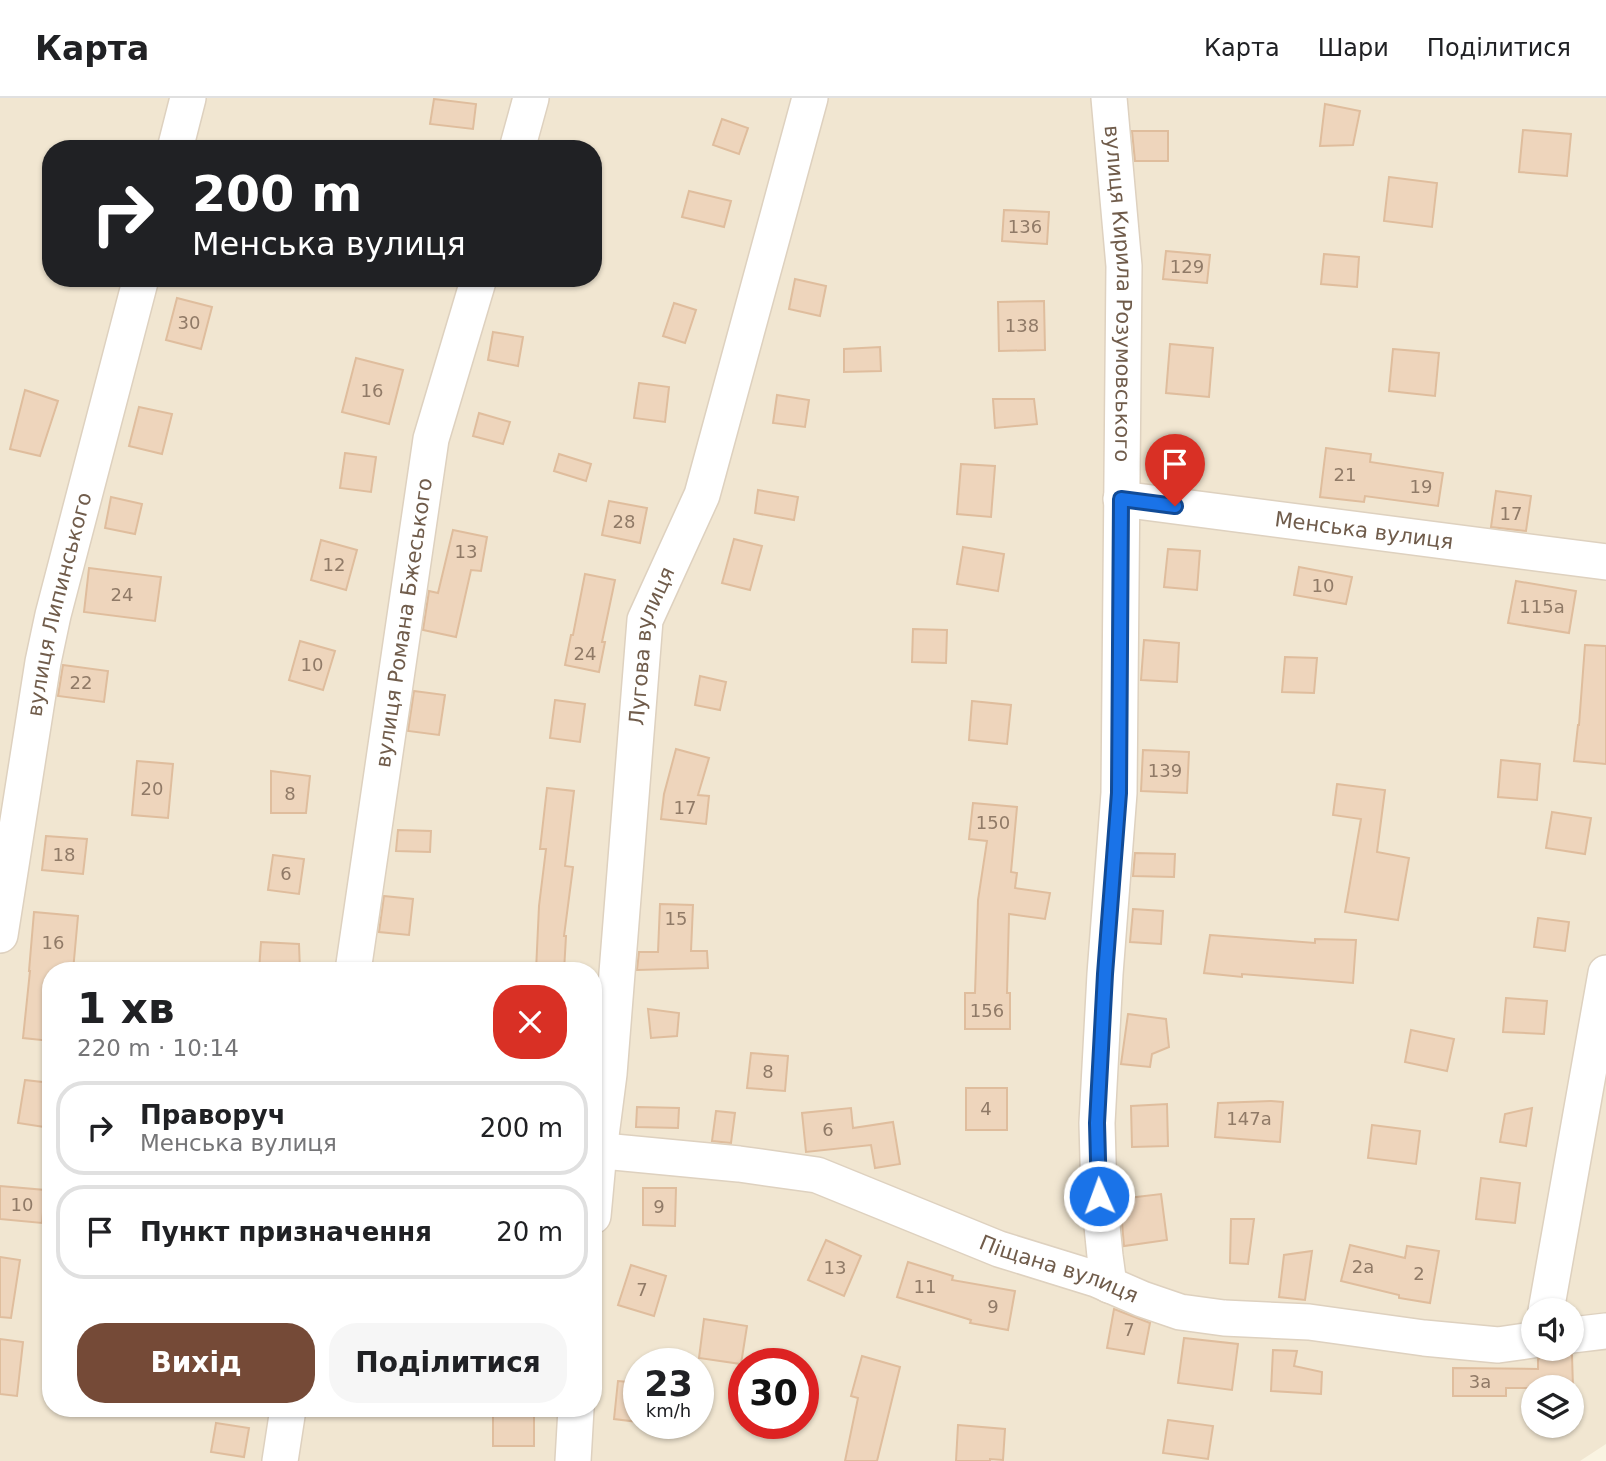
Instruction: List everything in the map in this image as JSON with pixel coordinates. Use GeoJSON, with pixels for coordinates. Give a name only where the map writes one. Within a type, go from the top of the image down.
{"type":"FeatureCollection","features":[{"type":"Feature","properties":{"kind":"street"},"geometry":{"type":"LineString","coordinates":[[177,140],[188,98]]}},
{"type":"Feature","properties":{"kind":"street"},"geometry":{"type":"LineString","coordinates":[[519,140],[531,98]]}},
{"type":"Feature","properties":{"kind":"street","name":"Лугова вулиця"},"geometry":{"type":"LineString","coordinates":[[602,1114],[611,1060],[645,620],[702,495],[810,98]]}},
{"type":"Feature","properties":{"kind":"street","name":"вулиця Кирила Розумовського"},"geometry":{"type":"LineString","coordinates":[[1109,98],[1124,266],[1119,793],[1097,1123],[1099,1196],[1109,1284]]}},
{"type":"Feature","properties":{"kind":"street","name":"вулиця Липинського"},"geometry":{"type":"LineString","coordinates":[[0,935],[43,662],[53,615],[139,287]]}},
{"type":"Feature","properties":{"kind":"street","name":"вулиця Романа Бжеського"},"geometry":{"type":"LineString","coordinates":[[354,962],[431,439],[476,287]]}},
{"type":"Feature","properties":{"kind":"street","name":"Менська вулиця"},"geometry":{"type":"LineString","coordinates":[[1121,499],[1606,562]]}},
{"type":"Feature","properties":{"kind":"street"},"geometry":{"type":"LineString","coordinates":[[1548,1298],[1606,973]]}},
{"type":"Feature","properties":{"kind":"street","name":"Піщана вулиця"},"geometry":{"type":"LineString","coordinates":[[602,1151],[739,1164],[817,1175],[999,1249],[1096,1279],[1180,1311],[1224,1318],[1310,1322],[1424,1338],[1499,1345],[1521,1342]]}},
{"type":"Feature","properties":{"kind":"street"},"geometry":{"type":"LineString","coordinates":[[1584,1334],[1606,1331]]}},
{"type":"Feature","properties":{"kind":"street"},"geometry":{"type":"LineString","coordinates":[[280,1461],[287,1417]]}},
{"type":"Feature","properties":{"kind":"street"},"geometry":{"type":"LineString","coordinates":[[573,1461],[576,1417]]}},
{"type":"Feature","properties":{"kind":"shaded area"},"geometry":{"type":"Polygon","coordinates":[[[0,98],[1606,98],[1606,1444],[1580,1461],[0,1461],[0,98]]]}},
{"type":"Feature","properties":{"kind":"building"},"geometry":{"type":"Polygon","coordinates":[[[434,99],[476,104],[473,129],[430,124],[434,99]]]}},
{"type":"Feature","properties":{"kind":"building"},"geometry":{"type":"Polygon","coordinates":[[[1325,104],[1360,111],[1353,145],[1320,146],[1325,104]]]}},
{"type":"Feature","properties":{"kind":"building"},"geometry":{"type":"Polygon","coordinates":[[[722,119],[748,128],[739,154],[713,145],[722,119]]]}},
{"type":"Feature","properties":{"kind":"building"},"geometry":{"type":"Polygon","coordinates":[[[1523,130],[1571,134],[1567,176],[1519,172],[1523,130]]]}},
{"type":"Feature","properties":{"kind":"building"},"geometry":{"type":"Polygon","coordinates":[[[1132,131],[1168,131],[1168,161],[1135,161],[1132,131]]]}},
{"type":"Feature","properties":{"kind":"building"},"geometry":{"type":"Polygon","coordinates":[[[1389,177],[1437,183],[1432,227],[1384,221],[1389,177]]]}},
{"type":"Feature","properties":{"kind":"building"},"geometry":{"type":"Polygon","coordinates":[[[689,191],[731,201],[724,227],[682,217],[689,191]]]}},
{"type":"Feature","properties":{"kind":"building"},"geometry":{"type":"Polygon","coordinates":[[[1004,210],[1049,212],[1047,244],[1002,241],[1004,210]]]}},
{"type":"Feature","properties":{"kind":"building"},"geometry":{"type":"Polygon","coordinates":[[[1166,251],[1210,255],[1207,283],[1163,279],[1166,251]]]}},
{"type":"Feature","properties":{"kind":"building"},"geometry":{"type":"Polygon","coordinates":[[[1324,254],[1359,257],[1357,287],[1321,284],[1324,254]]]}},
{"type":"Feature","properties":{"kind":"building"},"geometry":{"type":"Polygon","coordinates":[[[795,279],[826,286],[820,316],[789,309],[795,279]]]}},
{"type":"Feature","properties":{"kind":"building"},"geometry":{"type":"Polygon","coordinates":[[[177,298],[212,307],[201,349],[166,340],[177,298]]]}},
{"type":"Feature","properties":{"kind":"building"},"geometry":{"type":"Polygon","coordinates":[[[1044,301],[1045,350],[999,351],[998,302],[1044,301]]]}},
{"type":"Feature","properties":{"kind":"building"},"geometry":{"type":"Polygon","coordinates":[[[674,303],[696,310],[685,343],[663,336],[674,303]]]}},
{"type":"Feature","properties":{"kind":"building"},"geometry":{"type":"Polygon","coordinates":[[[493,332],[523,337],[518,366],[488,360],[493,332]]]}},
{"type":"Feature","properties":{"kind":"building"},"geometry":{"type":"Polygon","coordinates":[[[1170,344],[1213,348],[1209,397],[1166,393],[1170,344]]]}},
{"type":"Feature","properties":{"kind":"building"},"geometry":{"type":"Polygon","coordinates":[[[880,347],[881,371],[844,372],[844,349],[880,347]]]}},
{"type":"Feature","properties":{"kind":"building"},"geometry":{"type":"Polygon","coordinates":[[[1393,349],[1439,353],[1435,396],[1389,391],[1393,349]]]}},
{"type":"Feature","properties":{"kind":"building"},"geometry":{"type":"Polygon","coordinates":[[[356,358],[403,370],[389,424],[342,412],[356,358]]]}},
{"type":"Feature","properties":{"kind":"building"},"geometry":{"type":"Polygon","coordinates":[[[639,383],[669,387],[665,422],[634,418],[639,383]]]}},
{"type":"Feature","properties":{"kind":"building"},"geometry":{"type":"Polygon","coordinates":[[[25,390],[58,401],[40,456],[10,449],[25,390]]]}},
{"type":"Feature","properties":{"kind":"building"},"geometry":{"type":"Polygon","coordinates":[[[777,395],[809,400],[805,427],[773,423],[777,395]]]}},
{"type":"Feature","properties":{"kind":"building"},"geometry":{"type":"Polygon","coordinates":[[[993,399],[1034,399],[1037,424],[995,428],[993,399]]]}},
{"type":"Feature","properties":{"kind":"building"},"geometry":{"type":"Polygon","coordinates":[[[139,407],[172,414],[162,454],[129,446],[139,407]]]}},
{"type":"Feature","properties":{"kind":"building"},"geometry":{"type":"Polygon","coordinates":[[[479,413],[510,422],[503,444],[473,436],[479,413]]]}},
{"type":"Feature","properties":{"kind":"building"},"geometry":{"type":"Polygon","coordinates":[[[1326,448],[1371,454],[1370,462],[1443,473],[1438,506],[1365,496],[1364,502],[1320,497],[1326,448]]]}},
{"type":"Feature","properties":{"kind":"building"},"geometry":{"type":"Polygon","coordinates":[[[345,453],[376,457],[371,492],[340,488],[345,453]]]}},
{"type":"Feature","properties":{"kind":"building"},"geometry":{"type":"Polygon","coordinates":[[[559,454],[591,464],[586,481],[554,471],[559,454]]]}},
{"type":"Feature","properties":{"kind":"building"},"geometry":{"type":"Polygon","coordinates":[[[1156,459],[1192,462],[1190,487],[1154,483],[1156,459]]]}},
{"type":"Feature","properties":{"kind":"building"},"geometry":{"type":"Polygon","coordinates":[[[961,464],[995,466],[991,517],[957,514],[961,464]]]}},
{"type":"Feature","properties":{"kind":"building"},"geometry":{"type":"Polygon","coordinates":[[[758,490],[798,497],[794,520],[755,513],[758,490]]]}},
{"type":"Feature","properties":{"kind":"building"},"geometry":{"type":"Polygon","coordinates":[[[1496,491],[1531,496],[1526,531],[1491,527],[1496,491]]]}},
{"type":"Feature","properties":{"kind":"building"},"geometry":{"type":"Polygon","coordinates":[[[111,497],[142,504],[135,534],[105,528],[111,497]]]}},
{"type":"Feature","properties":{"kind":"building"},"geometry":{"type":"Polygon","coordinates":[[[609,501],[647,508],[640,543],[602,535],[609,501]]]}},
{"type":"Feature","properties":{"kind":"building"},"geometry":{"type":"Polygon","coordinates":[[[453,530],[487,537],[481,571],[471,570],[456,637],[423,630],[429,591],[438,593],[453,530]]]}},
{"type":"Feature","properties":{"kind":"building"},"geometry":{"type":"Polygon","coordinates":[[[734,539],[762,546],[750,590],[722,583],[734,539]]]}},
{"type":"Feature","properties":{"kind":"building"},"geometry":{"type":"Polygon","coordinates":[[[321,540],[357,550],[346,590],[311,580],[321,540]]]}},
{"type":"Feature","properties":{"kind":"building"},"geometry":{"type":"Polygon","coordinates":[[[963,547],[1004,554],[998,591],[957,584],[963,547]]]}},
{"type":"Feature","properties":{"kind":"building"},"geometry":{"type":"Polygon","coordinates":[[[1168,549],[1200,551],[1197,590],[1164,587],[1168,549]]]}},
{"type":"Feature","properties":{"kind":"building"},"geometry":{"type":"Polygon","coordinates":[[[1299,567],[1352,577],[1346,604],[1294,595],[1299,567]]]}},
{"type":"Feature","properties":{"kind":"building"},"geometry":{"type":"Polygon","coordinates":[[[89,568],[161,577],[155,621],[84,612],[89,568]]]}},
{"type":"Feature","properties":{"kind":"building"},"geometry":{"type":"Polygon","coordinates":[[[585,574],[615,580],[602,642],[605,642],[599,672],[565,665],[585,574]]]}},
{"type":"Feature","properties":{"kind":"building"},"geometry":{"type":"Polygon","coordinates":[[[1516,581],[1576,591],[1569,633],[1508,623],[1516,581]]]}},
{"type":"Feature","properties":{"kind":"building"},"geometry":{"type":"Polygon","coordinates":[[[913,629],[947,630],[946,663],[912,662],[913,629]]]}},
{"type":"Feature","properties":{"kind":"building"},"geometry":{"type":"Polygon","coordinates":[[[1144,640],[1179,643],[1177,682],[1141,680],[1144,640]]]}},
{"type":"Feature","properties":{"kind":"building"},"geometry":{"type":"Polygon","coordinates":[[[300,641],[335,651],[323,690],[289,680],[300,641]]]}},
{"type":"Feature","properties":{"kind":"building"},"geometry":{"type":"Polygon","coordinates":[[[1585,645],[1606,646],[1606,764],[1574,761],[1585,645]]]}},
{"type":"Feature","properties":{"kind":"building"},"geometry":{"type":"Polygon","coordinates":[[[1285,657],[1317,658],[1314,693],[1282,692],[1285,657]]]}},
{"type":"Feature","properties":{"kind":"building"},"geometry":{"type":"Polygon","coordinates":[[[63,665],[108,671],[104,702],[58,696],[63,665]]]}},
{"type":"Feature","properties":{"kind":"building"},"geometry":{"type":"Polygon","coordinates":[[[700,676],[726,682],[720,710],[695,705],[700,676]]]}},
{"type":"Feature","properties":{"kind":"building"},"geometry":{"type":"Polygon","coordinates":[[[414,691],[445,695],[439,735],[408,731],[414,691]]]}},
{"type":"Feature","properties":{"kind":"building"},"geometry":{"type":"Polygon","coordinates":[[[555,700],[585,704],[580,742],[550,738],[555,700]]]}},
{"type":"Feature","properties":{"kind":"building"},"geometry":{"type":"Polygon","coordinates":[[[972,701],[1011,705],[1007,744],[969,740],[972,701]]]}},
{"type":"Feature","properties":{"kind":"building"},"geometry":{"type":"Polygon","coordinates":[[[676,749],[709,758],[698,795],[709,796],[706,824],[661,819],[664,794],[676,749]]]}},
{"type":"Feature","properties":{"kind":"building"},"geometry":{"type":"Polygon","coordinates":[[[1143,750],[1189,752],[1187,793],[1141,791],[1143,750]]]}},
{"type":"Feature","properties":{"kind":"building"},"geometry":{"type":"Polygon","coordinates":[[[1501,760],[1540,764],[1537,800],[1498,797],[1501,760]]]}},
{"type":"Feature","properties":{"kind":"building"},"geometry":{"type":"Polygon","coordinates":[[[137,761],[173,764],[168,818],[132,815],[137,761]]]}},
{"type":"Feature","properties":{"kind":"building"},"geometry":{"type":"Polygon","coordinates":[[[271,771],[310,776],[306,813],[271,813],[271,771]]]}},
{"type":"Feature","properties":{"kind":"building"},"geometry":{"type":"Polygon","coordinates":[[[1337,784],[1385,790],[1377,852],[1409,858],[1398,920],[1345,912],[1361,819],[1333,815],[1337,784]]]}},
{"type":"Feature","properties":{"kind":"building"},"geometry":{"type":"Polygon","coordinates":[[[547,788],[574,791],[565,866],[573,867],[564,936],[565,962],[536,962],[539,906],[546,849],[540,849],[547,788]]]}},
{"type":"Feature","properties":{"kind":"building"},"geometry":{"type":"Polygon","coordinates":[[[973,803],[1017,807],[1011,872],[1017,873],[1015,888],[1050,893],[1045,919],[1009,914],[1007,993],[1010,993],[1010,1029],[965,1029],[965,993],[975,993],[978,900],[987,841],[969,839],[973,803]]]}},
{"type":"Feature","properties":{"kind":"building"},"geometry":{"type":"Polygon","coordinates":[[[1552,812],[1591,818],[1585,854],[1546,848],[1552,812]]]}},
{"type":"Feature","properties":{"kind":"building"},"geometry":{"type":"Polygon","coordinates":[[[398,830],[431,831],[430,852],[396,851],[398,830]]]}},
{"type":"Feature","properties":{"kind":"building"},"geometry":{"type":"Polygon","coordinates":[[[46,836],[87,839],[83,874],[42,870],[46,836]]]}},
{"type":"Feature","properties":{"kind":"building"},"geometry":{"type":"Polygon","coordinates":[[[1135,853],[1175,854],[1174,877],[1133,876],[1135,853]]]}},
{"type":"Feature","properties":{"kind":"building"},"geometry":{"type":"Polygon","coordinates":[[[273,855],[304,859],[299,894],[268,890],[273,855]]]}},
{"type":"Feature","properties":{"kind":"building"},"geometry":{"type":"Polygon","coordinates":[[[384,896],[413,899],[409,935],[379,932],[384,896]]]}},
{"type":"Feature","properties":{"kind":"building"},"geometry":{"type":"Polygon","coordinates":[[[660,904],[693,905],[691,951],[707,951],[708,968],[637,970],[639,952],[658,952],[660,904]]]}},
{"type":"Feature","properties":{"kind":"building"},"geometry":{"type":"Polygon","coordinates":[[[1133,909],[1163,911],[1161,944],[1130,942],[1133,909]]]}},
{"type":"Feature","properties":{"kind":"building"},"geometry":{"type":"Polygon","coordinates":[[[34,912],[78,916],[74,962],[42,962],[42,1040],[23,1038],[34,912]]]}},
{"type":"Feature","properties":{"kind":"building"},"geometry":{"type":"Polygon","coordinates":[[[1538,918],[1569,922],[1565,951],[1534,947],[1538,918]]]}},
{"type":"Feature","properties":{"kind":"building"},"geometry":{"type":"Polygon","coordinates":[[[1210,935],[1315,943],[1315,939],[1356,940],[1353,983],[1204,973],[1210,935]]]}},
{"type":"Feature","properties":{"kind":"building"},"geometry":{"type":"Polygon","coordinates":[[[261,942],[299,944],[300,962],[260,962],[261,942]]]}},
{"type":"Feature","properties":{"kind":"building"},"geometry":{"type":"Polygon","coordinates":[[[1506,998],[1547,1001],[1544,1034],[1503,1032],[1506,998]]]}},
{"type":"Feature","properties":{"kind":"building"},"geometry":{"type":"Polygon","coordinates":[[[648,1009],[679,1013],[677,1036],[651,1038],[648,1009]]]}},
{"type":"Feature","properties":{"kind":"building"},"geometry":{"type":"Polygon","coordinates":[[[1128,1014],[1166,1019],[1169,1047],[1152,1054],[1150,1067],[1121,1064],[1128,1014]]]}},
{"type":"Feature","properties":{"kind":"building"},"geometry":{"type":"Polygon","coordinates":[[[1411,1030],[1454,1039],[1447,1071],[1405,1062],[1411,1030]]]}},
{"type":"Feature","properties":{"kind":"building"},"geometry":{"type":"Polygon","coordinates":[[[751,1053],[788,1056],[785,1091],[747,1088],[751,1053]]]}},
{"type":"Feature","properties":{"kind":"building"},"geometry":{"type":"Polygon","coordinates":[[[25,1080],[42,1082],[42,1127],[18,1123],[25,1080]]]}},
{"type":"Feature","properties":{"kind":"building"},"geometry":{"type":"Polygon","coordinates":[[[966,1088],[1007,1088],[1007,1130],[966,1130],[966,1088]]]}},
{"type":"Feature","properties":{"kind":"building"},"geometry":{"type":"Polygon","coordinates":[[[1283,1102],[1280,1142],[1215,1137],[1218,1103],[1283,1102]]]}},
{"type":"Feature","properties":{"kind":"building"},"geometry":{"type":"Polygon","coordinates":[[[1167,1104],[1168,1146],[1132,1147],[1131,1106],[1167,1104]]]}},
{"type":"Feature","properties":{"kind":"building"},"geometry":{"type":"Polygon","coordinates":[[[637,1107],[679,1108],[678,1128],[636,1127],[637,1107]]]}},
{"type":"Feature","properties":{"kind":"building"},"geometry":{"type":"Polygon","coordinates":[[[851,1108],[853,1128],[893,1122],[900,1164],[875,1168],[871,1145],[806,1152],[802,1113],[851,1108]]]}},
{"type":"Feature","properties":{"kind":"building"},"geometry":{"type":"Polygon","coordinates":[[[1532,1108],[1526,1146],[1500,1142],[1505,1114],[1532,1108]]]}},
{"type":"Feature","properties":{"kind":"building"},"geometry":{"type":"Polygon","coordinates":[[[716,1111],[735,1113],[731,1143],[712,1141],[716,1111]]]}},
{"type":"Feature","properties":{"kind":"building"},"geometry":{"type":"Polygon","coordinates":[[[1372,1125],[1420,1131],[1416,1164],[1368,1158],[1372,1125]]]}},
{"type":"Feature","properties":{"kind":"building"},"geometry":{"type":"Polygon","coordinates":[[[1481,1178],[1520,1183],[1515,1223],[1476,1219],[1481,1178]]]}},
{"type":"Feature","properties":{"kind":"building"},"geometry":{"type":"Polygon","coordinates":[[[0,1186],[42,1190],[42,1223],[0,1219],[0,1186]]]}},
{"type":"Feature","properties":{"kind":"building"},"geometry":{"type":"Polygon","coordinates":[[[643,1188],[676,1188],[675,1226],[643,1225],[643,1188]]]}},
{"type":"Feature","properties":{"kind":"building"},"geometry":{"type":"Polygon","coordinates":[[[1161,1194],[1167,1240],[1124,1246],[1120,1199],[1161,1194]]]}},
{"type":"Feature","properties":{"kind":"building"},"geometry":{"type":"Polygon","coordinates":[[[1231,1219],[1254,1219],[1248,1264],[1230,1263],[1231,1219]]]}},
{"type":"Feature","properties":{"kind":"building"},"geometry":{"type":"Polygon","coordinates":[[[826,1240],[861,1256],[844,1296],[808,1280],[826,1240]]]}},
{"type":"Feature","properties":{"kind":"building"},"geometry":{"type":"Polygon","coordinates":[[[1350,1245],[1405,1258],[1407,1246],[1439,1251],[1430,1303],[1399,1298],[1399,1295],[1341,1281],[1350,1245]]]}},
{"type":"Feature","properties":{"kind":"building"},"geometry":{"type":"Polygon","coordinates":[[[1312,1251],[1305,1300],[1279,1297],[1284,1255],[1312,1251]]]}},
{"type":"Feature","properties":{"kind":"building"},"geometry":{"type":"Polygon","coordinates":[[[0,1257],[20,1260],[11,1318],[0,1317],[0,1257]]]}},
{"type":"Feature","properties":{"kind":"building"},"geometry":{"type":"Polygon","coordinates":[[[908,1262],[953,1276],[952,1280],[1015,1291],[1008,1330],[970,1323],[971,1320],[897,1297],[908,1262]]]}},
{"type":"Feature","properties":{"kind":"building"},"geometry":{"type":"Polygon","coordinates":[[[631,1265],[666,1276],[654,1316],[618,1305],[631,1265]]]}},
{"type":"Feature","properties":{"kind":"building"},"geometry":{"type":"Polygon","coordinates":[[[1114,1309],[1150,1323],[1144,1354],[1107,1348],[1114,1309]]]}},
{"type":"Feature","properties":{"kind":"building"},"geometry":{"type":"Polygon","coordinates":[[[704,1319],[747,1326],[744,1348],[728,1348],[728,1362],[714,1360],[714,1348],[700,1348],[704,1319]]]}},
{"type":"Feature","properties":{"kind":"building"},"geometry":{"type":"Polygon","coordinates":[[[1184,1338],[1238,1344],[1232,1390],[1178,1383],[1184,1338]]]}},
{"type":"Feature","properties":{"kind":"building"},"geometry":{"type":"Polygon","coordinates":[[[0,1339],[23,1342],[17,1396],[0,1394],[0,1339]]]}},
{"type":"Feature","properties":{"kind":"building"},"geometry":{"type":"Polygon","coordinates":[[[1273,1350],[1297,1351],[1294,1366],[1322,1372],[1321,1394],[1271,1391],[1273,1350]]]}},
{"type":"Feature","properties":{"kind":"building"},"geometry":{"type":"Polygon","coordinates":[[[862,1356],[900,1367],[877,1461],[845,1461],[858,1398],[851,1396],[862,1356]]]}},
{"type":"Feature","properties":{"kind":"building"},"geometry":{"type":"Polygon","coordinates":[[[1538,1361],[1572,1361],[1573,1375],[1521,1375],[1521,1388],[1506,1388],[1506,1396],[1453,1396],[1453,1368],[1538,1369],[1538,1361]]]}},
{"type":"Feature","properties":{"kind":"building"},"geometry":{"type":"Polygon","coordinates":[[[618,1381],[623,1381],[623,1420],[614,1419],[618,1381]]]}},
{"type":"Feature","properties":{"kind":"building"},"geometry":{"type":"Polygon","coordinates":[[[493,1417],[534,1417],[534,1446],[493,1446],[493,1417]]]}},
{"type":"Feature","properties":{"kind":"building"},"geometry":{"type":"Polygon","coordinates":[[[1168,1420],[1213,1426],[1208,1459],[1163,1453],[1168,1420]]]}},
{"type":"Feature","properties":{"kind":"building"},"geometry":{"type":"Polygon","coordinates":[[[216,1423],[249,1428],[244,1457],[211,1452],[216,1423]]]}},
{"type":"Feature","properties":{"kind":"building"},"geometry":{"type":"Polygon","coordinates":[[[958,1425],[1005,1429],[1003,1460],[956,1461],[958,1425]]]}},
{"type":"Feature","properties":{"kind":"route"},"geometry":{"type":"LineString","coordinates":[[1099,1196],[1097,1123],[1119,793],[1121,499],[1175,506]]}}]}
